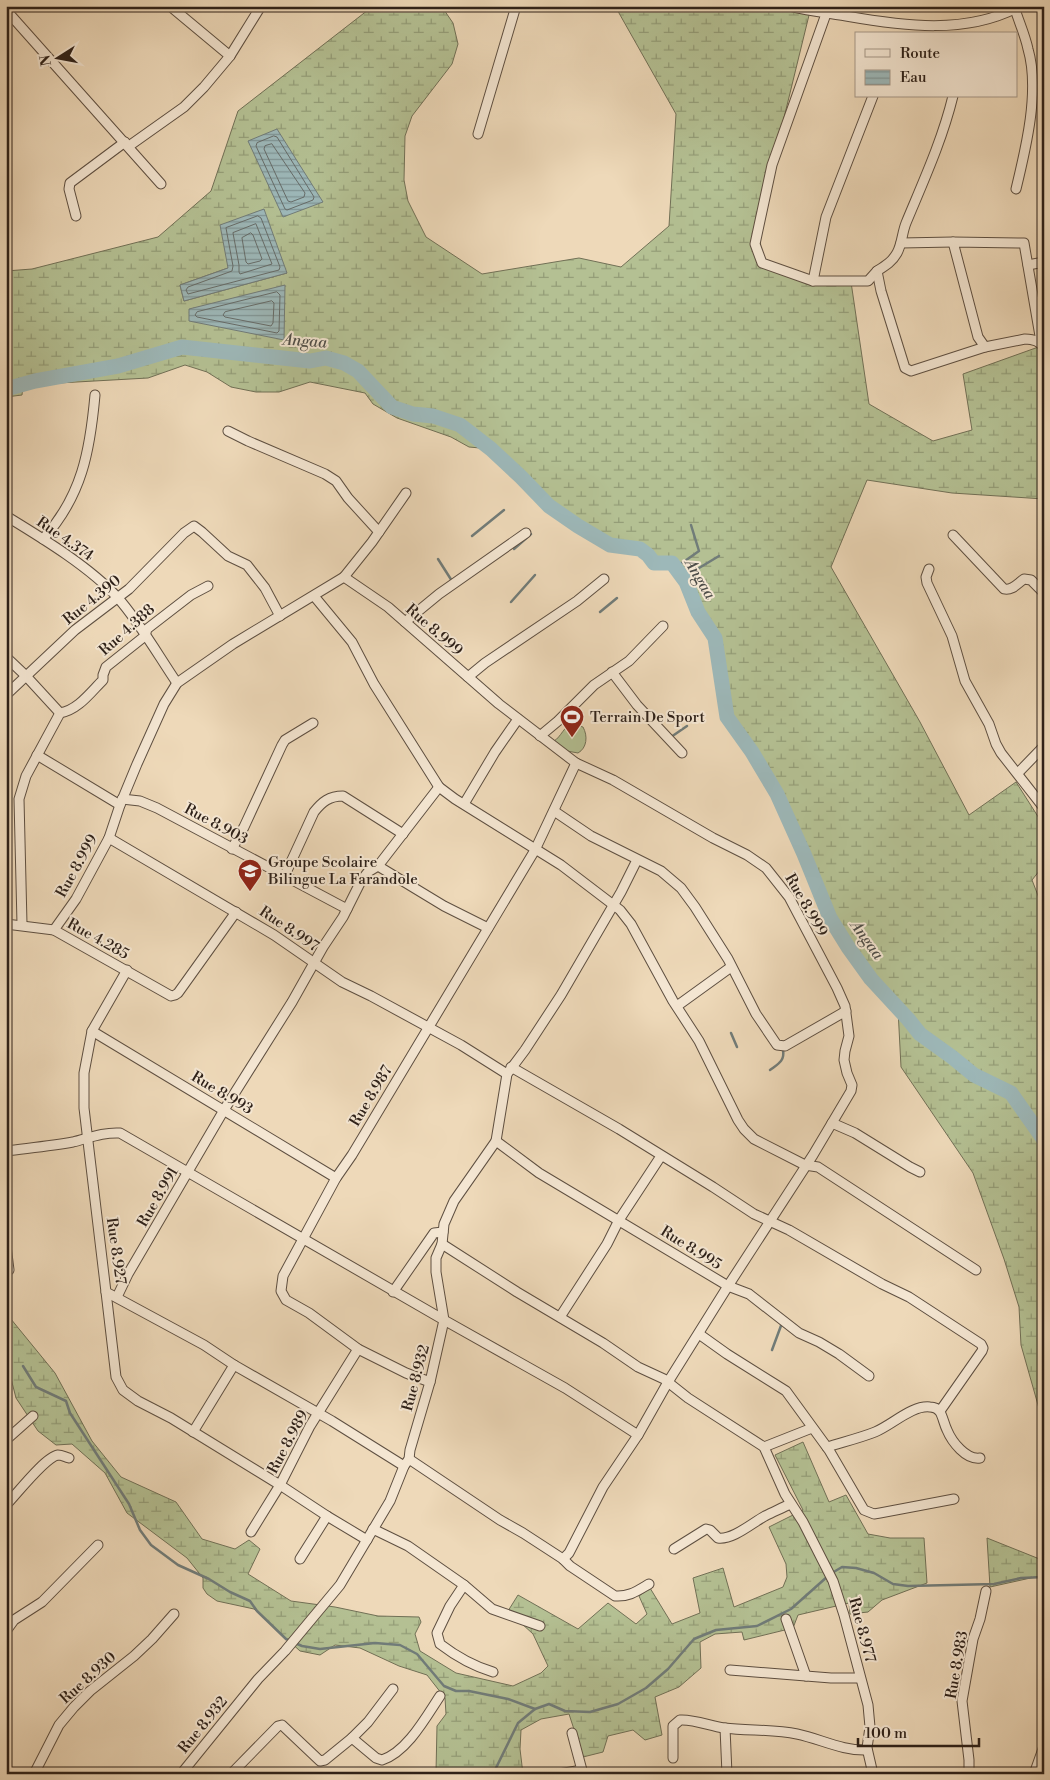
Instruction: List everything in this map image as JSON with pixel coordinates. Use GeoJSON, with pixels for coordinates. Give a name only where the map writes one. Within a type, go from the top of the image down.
{"type":"FeatureCollection","features":[{"type":"Feature","properties":{"kind":"street"},"geometry":{"type":"LineString","coordinates":[[76,216],[69,189],[70,183],[184,108],[230,56],[262,6]]}},
{"type":"Feature","properties":{"kind":"street"},"geometry":{"type":"LineString","coordinates":[[478,134],[516,6]]}},
{"type":"Feature","properties":{"kind":"street"},"geometry":{"type":"LineString","coordinates":[[789,6],[826,14],[898,24],[968,24],[989,20],[1017,8],[1028,49],[1032,79],[1029,126],[1016,189]]}},
{"type":"Feature","properties":{"kind":"street"},"geometry":{"type":"LineString","coordinates":[[175,7],[230,56]]}},
{"type":"Feature","properties":{"kind":"street"},"geometry":{"type":"LineString","coordinates":[[6,10],[161,184]]}},
{"type":"Feature","properties":{"kind":"street"},"geometry":{"type":"LineString","coordinates":[[826,14],[772,165],[755,244],[762,262],[813,281],[868,281],[877,271],[889,264],[901,243],[905,225],[918,197],[947,120],[952,98]]}},
{"type":"Feature","properties":{"kind":"street"},"geometry":{"type":"LineString","coordinates":[[896,32],[898,24]]}},
{"type":"Feature","properties":{"kind":"street"},"geometry":{"type":"LineString","coordinates":[[967,32],[968,24]]}},
{"type":"Feature","properties":{"kind":"street"},"geometry":{"type":"LineString","coordinates":[[813,281],[826,217],[872,98]]}},
{"type":"Feature","properties":{"kind":"street"},"geometry":{"type":"LineString","coordinates":[[953,242],[978,337],[985,347]]}},
{"type":"Feature","properties":{"kind":"street"},"geometry":{"type":"LineString","coordinates":[[877,271],[881,291],[905,368],[912,371],[985,347],[1042,335],[1024,242],[901,243]]}},
{"type":"Feature","properties":{"kind":"street"},"geometry":{"type":"LineString","coordinates":[[1028,265],[1044,262]]}},
{"type":"Feature","properties":{"kind":"street"},"geometry":{"type":"LineString","coordinates":[[1030,339],[1036,341],[1044,348]]}},
{"type":"Feature","properties":{"kind":"street"},"geometry":{"type":"LineString","coordinates":[[43,539],[62,517],[82,473],[91,438],[95,395]]}},
{"type":"Feature","properties":{"kind":"street"},"geometry":{"type":"LineString","coordinates":[[228,431],[325,474],[336,481],[348,498],[379,532]]}},
{"type":"Feature","properties":{"kind":"street"},"geometry":{"type":"LineString","coordinates":[[344,577],[406,493]]}},
{"type":"Feature","properties":{"kind":"street","name":"Rue 4.374"},"geometry":{"type":"LineString","coordinates":[[6,516],[43,539],[101,581],[118,598],[177,683]]}},
{"type":"Feature","properties":{"kind":"street","name":"Rue 4.390"},"geometry":{"type":"LineString","coordinates":[[6,695],[75,630],[118,598],[184,533],[194,526],[228,556],[247,565],[265,588],[280,616]]}},
{"type":"Feature","properties":{"kind":"street"},"geometry":{"type":"LineString","coordinates":[[405,622],[439,594],[526,533]]}},
{"type":"Feature","properties":{"kind":"street"},"geometry":{"type":"LineString","coordinates":[[953,535],[1004,590],[1013,588],[1024,579],[1032,580],[1044,593]]}},
{"type":"Feature","properties":{"kind":"street"},"geometry":{"type":"LineString","coordinates":[[929,569],[926,577],[927,582],[952,636],[965,680],[989,724],[1001,753],[1044,808]]}},
{"type":"Feature","properties":{"kind":"street","name":"Rue 8.999"},"geometry":{"type":"LineString","coordinates":[[54,930],[76,899],[109,838],[121,802],[164,704],[177,683],[232,644],[344,577],[388,607],[518,719],[576,763],[613,780],[680,820],[747,855],[766,868],[789,897],[837,988],[846,1011],[849,1036],[844,1060],[846,1073],[852,1085],[851,1091],[832,1123],[728,1286]]}},
{"type":"Feature","properties":{"kind":"street"},"geometry":{"type":"LineString","coordinates":[[468,677],[492,658],[577,601],[604,579]]}},
{"type":"Feature","properties":{"kind":"street","name":"Rue 4.388"},"geometry":{"type":"LineString","coordinates":[[60,713],[69,712],[103,680],[102,675],[106,667],[145,636],[147,629],[190,595],[208,586]]}},
{"type":"Feature","properties":{"kind":"street"},"geometry":{"type":"LineString","coordinates":[[314,596],[352,642],[374,684],[439,787],[561,865],[614,904],[631,924],[699,1041],[744,1129],[754,1138],[805,1165],[818,1167],[976,1270]]}},
{"type":"Feature","properties":{"kind":"street"},"geometry":{"type":"LineString","coordinates":[[540,736],[594,685],[629,661],[663,626]]}},
{"type":"Feature","properties":{"kind":"street"},"geometry":{"type":"LineString","coordinates":[[6,657],[60,713],[26,776],[19,800],[22,924]]}},
{"type":"Feature","properties":{"kind":"street"},"geometry":{"type":"LineString","coordinates":[[612,672],[637,705],[682,753]]}},
{"type":"Feature","properties":{"kind":"street"},"geometry":{"type":"LineString","coordinates":[[464,804],[518,719]]}},
{"type":"Feature","properties":{"kind":"street"},"geometry":{"type":"LineString","coordinates":[[232,849],[285,740],[313,723]]}},
{"type":"Feature","properties":{"kind":"street"},"geometry":{"type":"LineString","coordinates":[[1018,773],[1044,746]]}},
{"type":"Feature","properties":{"kind":"street"},"geometry":{"type":"LineString","coordinates":[[37,755],[121,802]]}},
{"type":"Feature","properties":{"kind":"street","name":"Rue 8.987"},"geometry":{"type":"LineString","coordinates":[[430,1382],[406,1373],[358,1349],[286,1300],[281,1291],[283,1276],[336,1178],[535,850],[576,763]]}},
{"type":"Feature","properties":{"kind":"street","name":"Rue 8.991"},"geometry":{"type":"LineString","coordinates":[[116,1297],[224,1110],[292,1002],[347,909],[361,881],[368,872],[378,866],[439,787]]}},
{"type":"Feature","properties":{"kind":"street"},"geometry":{"type":"LineString","coordinates":[[285,875],[314,812],[321,804],[335,796],[343,796],[403,834]]}},
{"type":"Feature","properties":{"kind":"street","name":"Rue 8.903"},"geometry":{"type":"LineString","coordinates":[[121,802],[140,802],[151,805],[347,909]]}},
{"type":"Feature","properties":{"kind":"street"},"geometry":{"type":"LineString","coordinates":[[554,811],[570,824],[597,840],[661,872],[681,888],[692,902],[732,967],[756,1014],[777,1045],[781,1047],[846,1011]]}},
{"type":"Feature","properties":{"kind":"street","name":"Rue 8.997"},"geometry":{"type":"LineString","coordinates":[[109,838],[274,935],[342,982],[509,1071],[559,1093],[768,1222],[789,1230],[882,1284],[909,1297],[981,1344],[982,1351],[940,1411]]}},
{"type":"Feature","properties":{"kind":"street"},"geometry":{"type":"LineString","coordinates":[[444,1320],[436,1272],[436,1258],[442,1244],[444,1224],[454,1201],[496,1140],[509,1071],[561,995],[638,860]]}},
{"type":"Feature","properties":{"kind":"street"},"geometry":{"type":"LineString","coordinates":[[378,866],[444,906],[488,928]]}},
{"type":"Feature","properties":{"kind":"street","name":"Rue 4.285"},"geometry":{"type":"LineString","coordinates":[[6,924],[22,924],[54,930],[171,996],[175,996],[236,912]]}},
{"type":"Feature","properties":{"kind":"street"},"geometry":{"type":"LineString","coordinates":[[677,1006],[732,967]]}},
{"type":"Feature","properties":{"kind":"street","name":"Rue 8.927"},"geometry":{"type":"LineString","coordinates":[[127,970],[92,1031],[84,1073],[84,1108],[87,1139],[106,1292],[204,1345],[234,1365],[407,1463],[523,1533],[615,1596],[631,1595],[649,1584]]}},
{"type":"Feature","properties":{"kind":"street","name":"Rue 8.993"},"geometry":{"type":"LineString","coordinates":[[92,1031],[336,1178]]}},
{"type":"Feature","properties":{"kind":"street"},"geometry":{"type":"LineString","coordinates":[[832,1123],[855,1133],[910,1168],[920,1172]]}},
{"type":"Feature","properties":{"kind":"street"},"geometry":{"type":"LineString","coordinates":[[6,1151],[57,1145],[87,1139],[102,1133],[120,1133],[393,1292],[564,1388],[638,1434]]}},
{"type":"Feature","properties":{"kind":"street","name":"Rue 8.995"},"geometry":{"type":"LineString","coordinates":[[496,1140],[539,1173],[728,1286],[638,1434],[603,1487],[569,1552],[563,1559]]}},
{"type":"Feature","properties":{"kind":"street"},"geometry":{"type":"LineString","coordinates":[[560,1317],[607,1244],[619,1220],[661,1156]]}},
{"type":"Feature","properties":{"kind":"street"},"geometry":{"type":"LineString","coordinates":[[393,1292],[434,1233],[443,1232]]}},
{"type":"Feature","properties":{"kind":"street"},"geometry":{"type":"LineString","coordinates":[[442,1244],[517,1292],[604,1343],[638,1367],[668,1382],[677,1391],[764,1447],[812,1428]]}},
{"type":"Feature","properties":{"kind":"street"},"geometry":{"type":"LineString","coordinates":[[6,1246],[9,1270]]}},
{"type":"Feature","properties":{"kind":"street"},"geometry":{"type":"LineString","coordinates":[[728,1286],[749,1294],[798,1333],[819,1342],[839,1354],[868,1376]]}},
{"type":"Feature","properties":{"kind":"street"},"geometry":{"type":"LineString","coordinates":[[106,1292],[116,1378],[120,1386],[138,1401],[280,1485],[251,1532]]}},
{"type":"Feature","properties":{"kind":"street","name":"Rue 8.932"},"geometry":{"type":"LineString","coordinates":[[181,1774],[258,1679],[285,1651],[340,1585],[390,1501],[407,1463],[430,1382],[444,1320]]}},
{"type":"Feature","properties":{"kind":"street"},"geometry":{"type":"LineString","coordinates":[[699,1334],[786,1391],[827,1447],[864,1510],[880,1513],[954,1499]]}},
{"type":"Feature","properties":{"kind":"street","name":"Rue 8.989"},"geometry":{"type":"LineString","coordinates":[[358,1349],[319,1413],[280,1485],[367,1540]]}},
{"type":"Feature","properties":{"kind":"street"},"geometry":{"type":"LineString","coordinates":[[193,1432],[234,1365]]}},
{"type":"Feature","properties":{"kind":"street"},"geometry":{"type":"LineString","coordinates":[[827,1447],[875,1432],[912,1411],[930,1406],[940,1411],[948,1432],[957,1446],[968,1456],[975,1459],[980,1458]]}},
{"type":"Feature","properties":{"kind":"street"},"geometry":{"type":"LineString","coordinates":[[6,1440],[33,1416]]}},
{"type":"Feature","properties":{"kind":"street","name":"Rue 8.977"},"geometry":{"type":"LineString","coordinates":[[764,1447],[777,1479],[790,1504],[803,1522],[833,1581],[844,1615],[870,1716],[867,1750],[873,1774]]}},
{"type":"Feature","properties":{"kind":"street"},"geometry":{"type":"LineString","coordinates":[[6,1506],[46,1462],[56,1456],[69,1458]]}},
{"type":"Feature","properties":{"kind":"street"},"geometry":{"type":"LineString","coordinates":[[674,1549],[706,1529],[710,1530],[718,1538],[724,1538],[751,1526],[763,1517],[790,1504]]}},
{"type":"Feature","properties":{"kind":"street"},"geometry":{"type":"LineString","coordinates":[[300,1559],[327,1516]]}},
{"type":"Feature","properties":{"kind":"street"},"geometry":{"type":"LineString","coordinates":[[373,1529],[408,1546],[464,1585],[492,1609],[540,1626]]}},
{"type":"Feature","properties":{"kind":"street"},"geometry":{"type":"LineString","coordinates":[[6,1632],[14,1620],[42,1602],[98,1545]]}},
{"type":"Feature","properties":{"kind":"street"},"geometry":{"type":"LineString","coordinates":[[464,1585],[450,1606],[438,1634],[440,1644],[476,1667],[493,1672]]}},
{"type":"Feature","properties":{"kind":"street","name":"Rue 8.983"},"geometry":{"type":"LineString","coordinates":[[969,1774],[962,1701],[973,1638],[980,1619],[986,1592]]}},
{"type":"Feature","properties":{"kind":"street","name":"Rue 8.930"},"geometry":{"type":"LineString","coordinates":[[34,1774],[59,1725],[74,1707],[90,1691],[134,1656],[174,1614]]}},
{"type":"Feature","properties":{"kind":"street"},"geometry":{"type":"LineString","coordinates":[[786,1619],[806,1676]]}},
{"type":"Feature","properties":{"kind":"street"},"geometry":{"type":"LineString","coordinates":[[730,1670],[860,1678]]}},
{"type":"Feature","properties":{"kind":"street"},"geometry":{"type":"LineString","coordinates":[[231,1774],[278,1726],[282,1725],[320,1760],[326,1760],[368,1722],[393,1689]]}},
{"type":"Feature","properties":{"kind":"street"},"geometry":{"type":"LineString","coordinates":[[352,1738],[376,1758],[387,1759],[406,1743],[440,1696]]}},
{"type":"Feature","properties":{"kind":"street"},"geometry":{"type":"LineString","coordinates":[[673,1758],[673,1726],[680,1720],[687,1719],[725,1728],[775,1730],[797,1734],[849,1750],[867,1750]]}},
{"type":"Feature","properties":{"kind":"street"},"geometry":{"type":"LineString","coordinates":[[725,1728],[727,1774]]}},
{"type":"Feature","properties":{"kind":"street"},"geometry":{"type":"LineString","coordinates":[[559,1774],[583,1772],[572,1733]]}},
{"type":"Feature","properties":{"kind":"street"},"geometry":{"type":"LineString","coordinates":[[1034,1774],[1044,1746]]}},
{"type":"Feature","properties":{"kind":"green space"},"geometry":{"type":"Polygon","coordinates":[[[615,6],[811,7],[760,216],[761,267],[851,282],[869,404],[933,441],[972,430],[963,374],[1044,345],[1044,499],[952,493],[867,480],[831,567],[920,722],[969,815],[1016,782],[1044,826],[1044,865],[1032,880],[1044,911],[1044,1452],[1040,1412],[1021,1345],[1019,1307],[973,1173],[901,1067],[898,1009],[871,979],[830,918],[777,794],[752,752],[727,717],[715,638],[698,612],[686,582],[672,563],[654,563],[640,549],[610,545],[549,506],[491,449],[469,447],[451,437],[397,418],[373,404],[365,393],[310,382],[279,392],[256,392],[231,387],[207,372],[185,365],[148,378],[23,385],[22,395],[6,397],[6,271],[32,269],[158,237],[211,191],[238,111],[368,10],[442,7],[453,23],[458,44],[452,64],[412,116],[405,136],[404,180],[408,201],[426,237],[482,274],[579,258],[621,267],[669,226],[676,114],[615,6]],[[228,268],[180,285],[184,301],[287,273],[228,268]]]}},
{"type":"Feature","properties":{"kind":"green space","name":"Terrain De Sport"},"geometry":{"type":"Polygon","coordinates":[[[572,724],[583,727],[586,734],[585,745],[578,753],[567,751],[554,741],[572,724]]]}},
{"type":"Feature","properties":{"kind":"green space"},"geometry":{"type":"Polygon","coordinates":[[[6,1313],[55,1373],[92,1441],[121,1477],[176,1502],[202,1539],[235,1549],[249,1540],[260,1549],[248,1574],[291,1601],[335,1607],[378,1616],[419,1617],[421,1622],[415,1634],[420,1651],[456,1673],[513,1686],[541,1673],[548,1666],[533,1634],[508,1611],[518,1595],[578,1629],[608,1603],[636,1624],[647,1614],[639,1596],[650,1588],[672,1624],[700,1613],[693,1578],[723,1568],[734,1607],[783,1587],[787,1577],[786,1564],[769,1527],[803,1510],[775,1455],[803,1442],[829,1502],[846,1495],[868,1534],[890,1538],[924,1538],[927,1583],[882,1600],[868,1612],[850,1614],[849,1603],[798,1615],[793,1628],[744,1640],[742,1632],[715,1634],[700,1642],[701,1668],[679,1687],[655,1697],[662,1735],[645,1740],[633,1730],[608,1736],[603,1752],[583,1757],[569,1714],[541,1719],[521,1730],[520,1749],[523,1774],[434,1774],[436,1772],[437,1726],[446,1714],[445,1698],[427,1675],[399,1666],[360,1648],[335,1645],[320,1655],[300,1651],[254,1609],[217,1601],[207,1594],[203,1588],[203,1578],[187,1558],[127,1513],[105,1473],[72,1444],[56,1445],[38,1431],[16,1398],[6,1359],[6,1313]]]}},
{"type":"Feature","properties":{"kind":"green space"},"geometry":{"type":"Polygon","coordinates":[[[987,1538],[1042,1560],[1044,1556],[1044,1575],[990,1587],[987,1538]]]}},
{"type":"Feature","properties":{"kind":"water"},"geometry":{"type":"Polygon","coordinates":[[[277,129],[323,202],[283,217],[248,141],[277,129]]]}},
{"type":"Feature","properties":{"kind":"water"},"geometry":{"type":"Polygon","coordinates":[[[264,209],[287,273],[184,301],[180,285],[228,268],[220,225],[264,209]]]}},
{"type":"Feature","properties":{"kind":"water"},"geometry":{"type":"Polygon","coordinates":[[[285,285],[284,340],[189,321],[189,309],[285,285]]]}},
{"type":"Feature","properties":{"kind":"waterway","name":"Angaa"},"geometry":{"type":"LineString","coordinates":[[6,389],[35,381],[118,366],[182,347],[310,361],[326,358],[344,363],[358,371],[392,407],[413,414],[433,416],[460,425],[491,449],[549,506],[610,545],[640,549],[654,563],[672,563],[686,582],[698,612],[715,638],[727,717],[752,752],[777,794],[830,918],[848,947],[871,979],[920,1034],[974,1075],[1011,1093],[1044,1140]]}},
{"type":"Feature","properties":{"kind":"waterway"},"geometry":{"type":"LineString","coordinates":[[472,536],[504,510]]}},
{"type":"Feature","properties":{"kind":"waterway"},"geometry":{"type":"LineString","coordinates":[[682,563],[699,551],[691,525]]}},
{"type":"Feature","properties":{"kind":"waterway"},"geometry":{"type":"LineString","coordinates":[[514,549],[531,534]]}},
{"type":"Feature","properties":{"kind":"waterway"},"geometry":{"type":"LineString","coordinates":[[689,574],[719,556]]}},
{"type":"Feature","properties":{"kind":"waterway"},"geometry":{"type":"LineString","coordinates":[[438,559],[452,581]]}},
{"type":"Feature","properties":{"kind":"waterway"},"geometry":{"type":"LineString","coordinates":[[511,602],[535,575]]}},
{"type":"Feature","properties":{"kind":"waterway"},"geometry":{"type":"LineString","coordinates":[[600,612],[617,598]]}},
{"type":"Feature","properties":{"kind":"waterway"},"geometry":{"type":"LineString","coordinates":[[671,737],[687,726]]}},
{"type":"Feature","properties":{"kind":"waterway"},"geometry":{"type":"LineString","coordinates":[[731,1033],[737,1047]]}},
{"type":"Feature","properties":{"kind":"waterway"},"geometry":{"type":"LineString","coordinates":[[770,1070],[782,1060],[783,1050]]}},
{"type":"Feature","properties":{"kind":"waterway"},"geometry":{"type":"LineString","coordinates":[[772,1350],[782,1323]]}},
{"type":"Feature","properties":{"kind":"waterway"},"geometry":{"type":"LineString","coordinates":[[23,1366],[36,1387],[66,1401],[70,1413],[129,1504],[140,1530],[151,1545],[178,1565],[250,1601],[257,1611],[286,1639],[302,1646],[320,1649],[375,1643],[400,1645],[417,1654],[444,1686],[456,1691],[469,1691],[508,1699],[535,1709]]}},
{"type":"Feature","properties":{"kind":"waterway"},"geometry":{"type":"LineString","coordinates":[[832,1573],[842,1567],[856,1568],[874,1573],[893,1584],[908,1586],[994,1584],[1021,1578],[1044,1577]]}},
{"type":"Feature","properties":{"kind":"waterway"},"geometry":{"type":"LineString","coordinates":[[493,1774],[518,1723],[535,1709],[549,1704],[565,1711],[590,1712],[618,1704],[646,1688],[668,1669],[694,1639],[716,1630],[757,1626],[791,1609],[828,1576]]}},
{"type":"Feature","properties":{"kind":"place","name":"Terrain De Sport"},"geometry":{"type":"Point","coordinates":[572,738]}},
{"type":"Feature","properties":{"kind":"place","name":"Groupe Scolaire Bilingue La Farandole"},"geometry":{"type":"Point","coordinates":[250,892]}}]}
